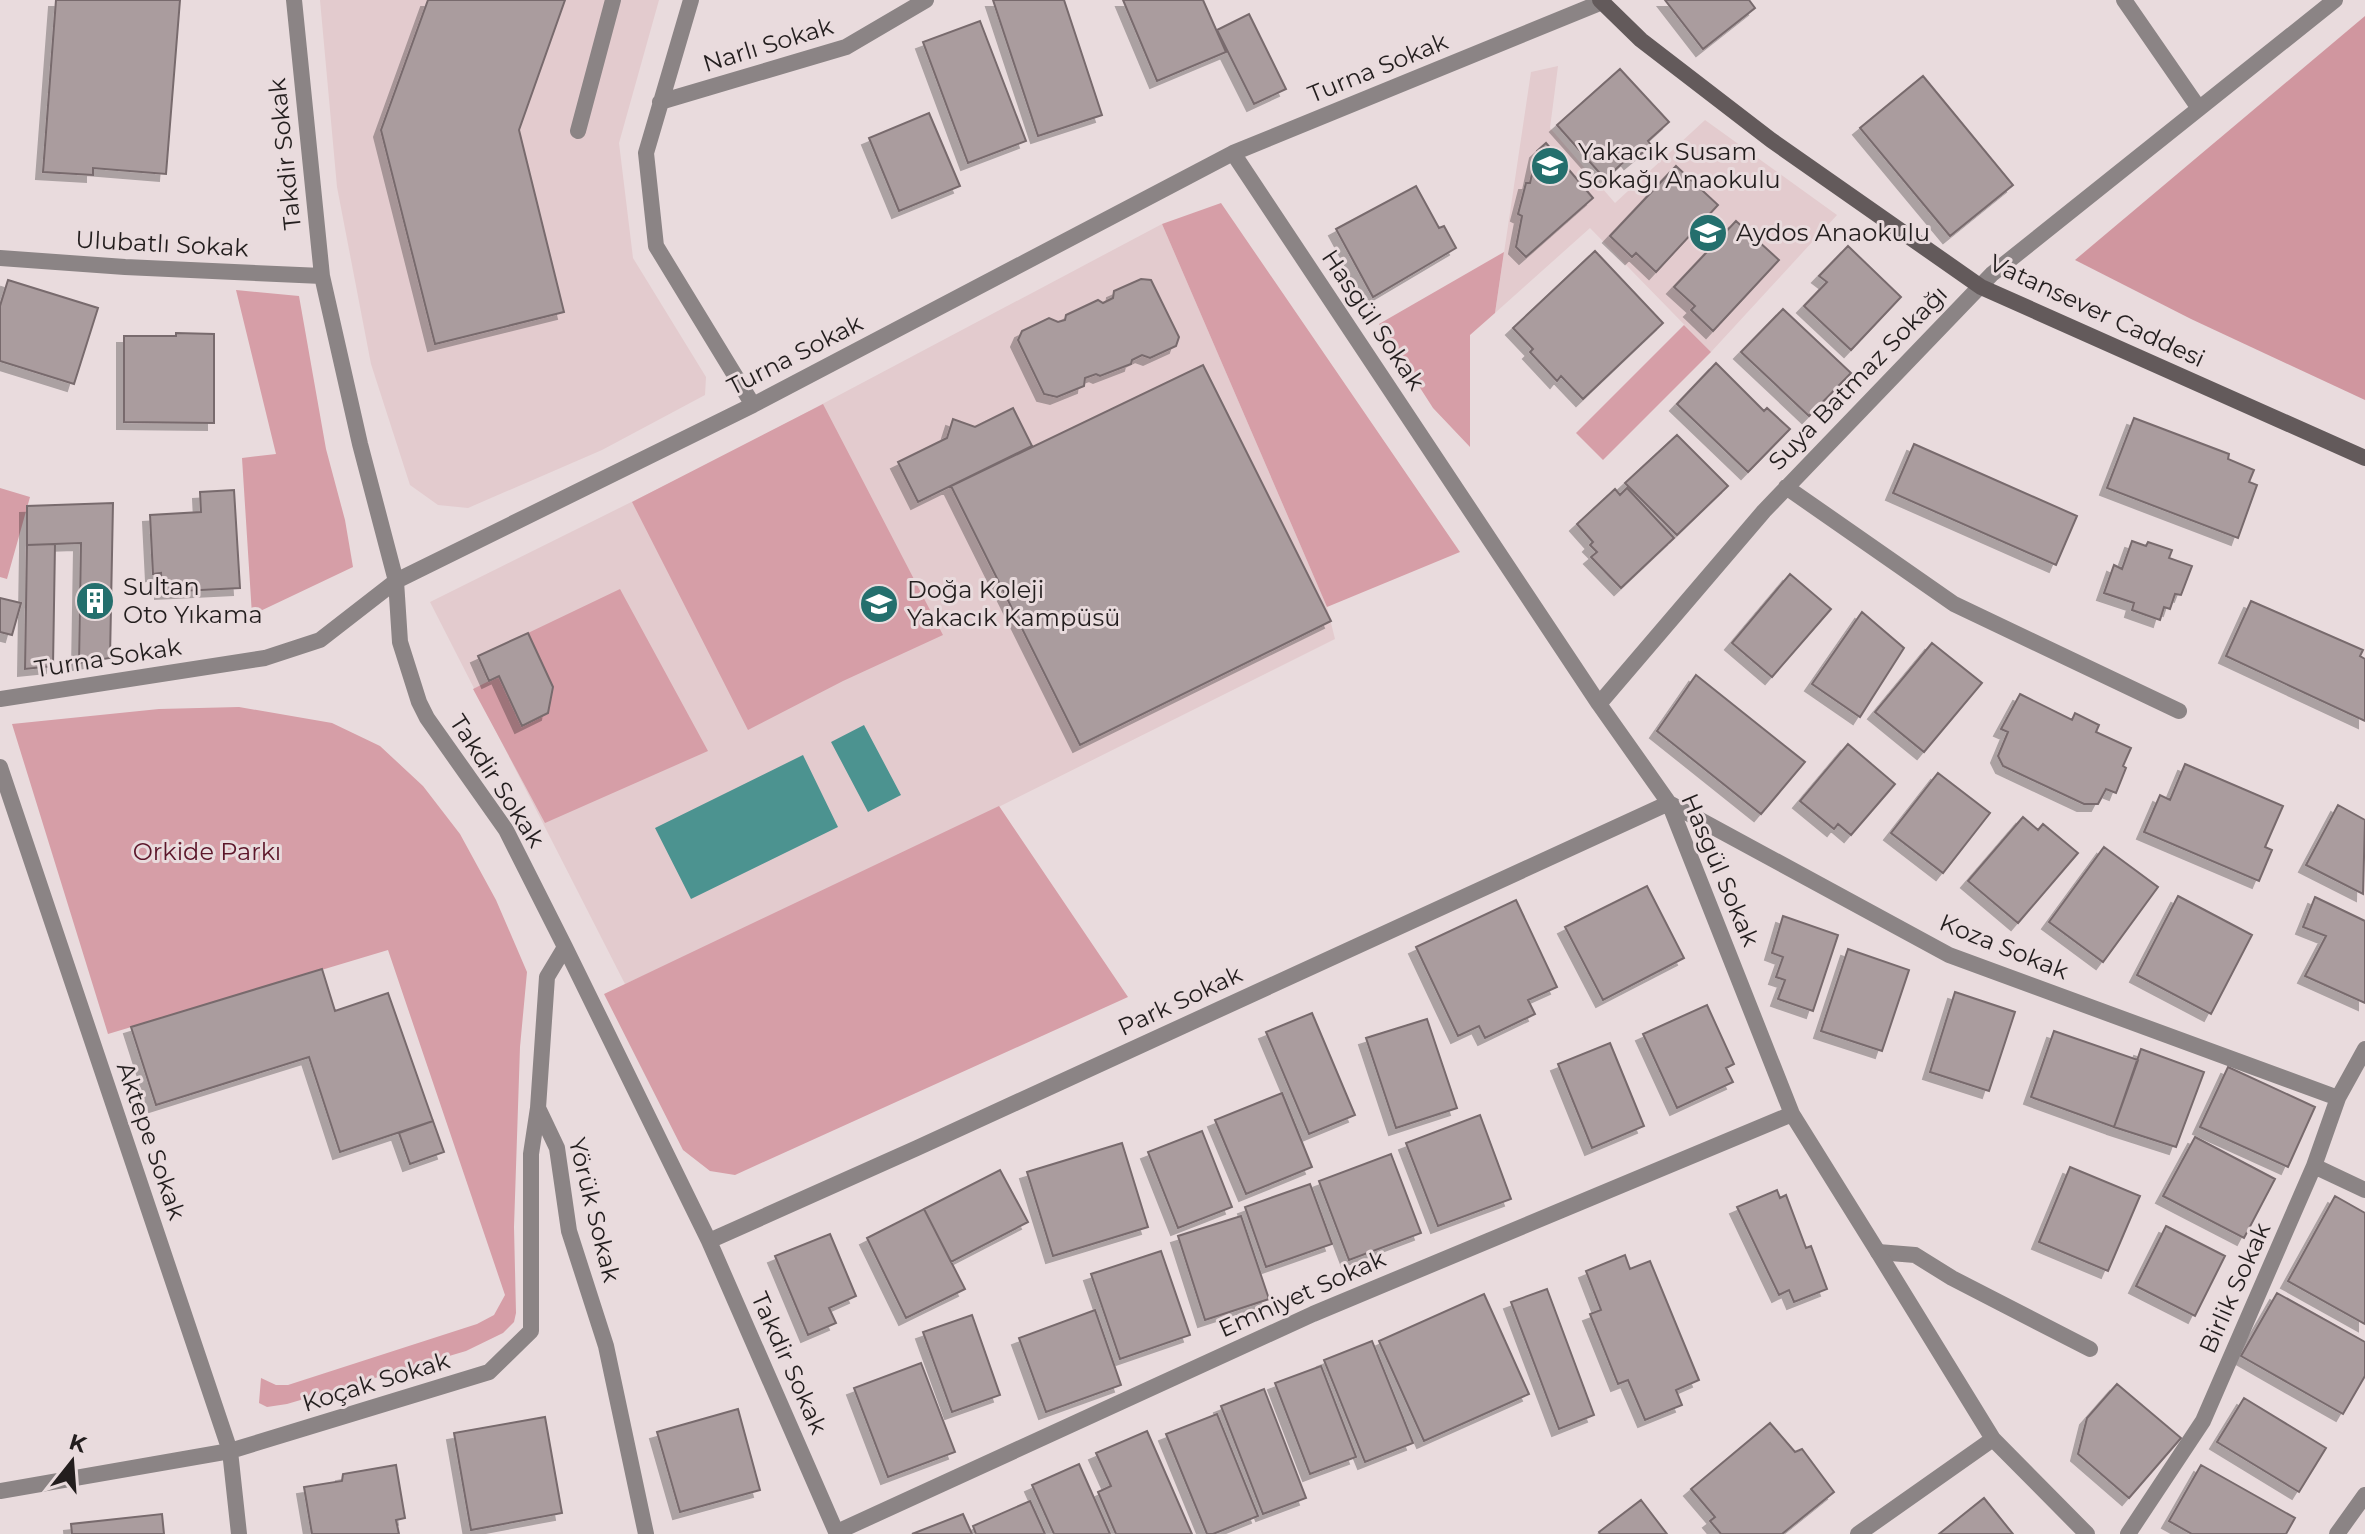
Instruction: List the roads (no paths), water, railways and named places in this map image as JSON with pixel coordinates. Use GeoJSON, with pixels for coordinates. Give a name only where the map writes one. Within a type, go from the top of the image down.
{"type":"FeatureCollection","features":[{"type":"Feature","properties":{"kind":"main road","name":"Vatansever Caddesi"},"geometry":{"type":"LineString","coordinates":[[1601,1],[1641,40],[1771,140],[1981,287],[2365,458]]}},
{"type":"Feature","properties":{"kind":"street","name":"Takdir Sokak"},"geometry":{"type":"LineString","coordinates":[[294,0],[322,276],[360,444],[396,581],[400,642],[419,702],[506,830],[565,947],[709,1241],[837,1533]]}},
{"type":"Feature","properties":{"kind":"street"},"geometry":{"type":"LineString","coordinates":[[578,131],[613,0]]}},
{"type":"Feature","properties":{"kind":"street"},"geometry":{"type":"LineString","coordinates":[[691,0],[646,153],[656,246],[753,405]]}},
{"type":"Feature","properties":{"kind":"street","name":"Narlı Sokak"},"geometry":{"type":"LineString","coordinates":[[660,102],[846,47],[926,0]]}},
{"type":"Feature","properties":{"kind":"street"},"geometry":{"type":"LineString","coordinates":[[2124,0],[2198,107]]}},
{"type":"Feature","properties":{"kind":"street","name":"Suya Batmaz Sokağı"},"geometry":{"type":"LineString","coordinates":[[1599,704],[1786,487],[1992,274],[2335,0]]}},
{"type":"Feature","properties":{"kind":"street","name":"Turna Sokak"},"geometry":{"type":"LineString","coordinates":[[0,699],[265,658],[320,640],[396,581],[753,405],[1233,153],[1601,1]]}},
{"type":"Feature","properties":{"kind":"street","name":"Hasgül Sokak"},"geometry":{"type":"LineString","coordinates":[[1233,153],[1599,704],[1669,803],[1792,1114],[1993,1439],[2087,1534]]}},
{"type":"Feature","properties":{"kind":"street","name":"Ulubatlı Sokak"},"geometry":{"type":"LineString","coordinates":[[0,258],[322,276]]}},
{"type":"Feature","properties":{"kind":"street"},"geometry":{"type":"LineString","coordinates":[[1786,487],[1954,604],[2179,711]]}},
{"type":"Feature","properties":{"kind":"street","name":"Aktepe Sokak"},"geometry":{"type":"LineString","coordinates":[[0,767],[230,1451],[239,1534]]}},
{"type":"Feature","properties":{"kind":"street","name":"Koza Sokak"},"geometry":{"type":"LineString","coordinates":[[1669,803],[1949,955],[2338,1098]]}},
{"type":"Feature","properties":{"kind":"street","name":"Park Sokak"},"geometry":{"type":"LineString","coordinates":[[709,1241],[1669,803]]}},
{"type":"Feature","properties":{"kind":"street","name":"Yörük Sokak"},"geometry":{"type":"LineString","coordinates":[[565,947],[547,977],[538,1108],[557,1148],[569,1231],[606,1346],[646,1534]]}},
{"type":"Feature","properties":{"kind":"street","name":"Birlik Sokak"},"geometry":{"type":"LineString","coordinates":[[2128,1534],[2203,1421],[2314,1166],[2338,1098],[2365,1049]]}},
{"type":"Feature","properties":{"kind":"street","name":"Koçak Sokak"},"geometry":{"type":"LineString","coordinates":[[0,1491],[230,1451],[489,1372],[531,1331],[531,1154],[538,1108]]}},
{"type":"Feature","properties":{"kind":"street","name":"Emniyet Sokak"},"geometry":{"type":"LineString","coordinates":[[837,1533],[1313,1314],[1792,1114]]}},
{"type":"Feature","properties":{"kind":"street"},"geometry":{"type":"LineString","coordinates":[[2314,1166],[2365,1190]]}},
{"type":"Feature","properties":{"kind":"street"},"geometry":{"type":"LineString","coordinates":[[1878,1252],[1915,1255],[1952,1278],[2090,1349]]}},
{"type":"Feature","properties":{"kind":"street"},"geometry":{"type":"LineString","coordinates":[[1858,1534],[1993,1439]]}},
{"type":"Feature","properties":{"kind":"street"},"geometry":{"type":"LineString","coordinates":[[2337,1534],[2365,1495]]}},
{"type":"Feature","properties":{"kind":"water"},"geometry":{"type":"Polygon","coordinates":[[[864,725],[901,795],[868,812],[831,742],[864,725]]]}},
{"type":"Feature","properties":{"kind":"water"},"geometry":{"type":"Polygon","coordinates":[[[803,755],[838,827],[691,899],[655,828],[803,755]]]}},
{"type":"Feature","properties":{"kind":"place","name":"Yakacık Susam Sokağı Anaokulu"},"geometry":{"type":"Point","coordinates":[1550,166]}},
{"type":"Feature","properties":{"kind":"place","name":"Aydos Anaokulu"},"geometry":{"type":"Point","coordinates":[1708,233]}},
{"type":"Feature","properties":{"kind":"place","name":"Sultan Oto Yıkama"},"geometry":{"type":"Point","coordinates":[95,601]}},
{"type":"Feature","properties":{"kind":"place","name":"Doğa Koleji Yakacık Kampüsü"},"geometry":{"type":"Point","coordinates":[879,604]}},
{"type":"Feature","properties":{"kind":"park label","name":"Orkide Parkı"},"geometry":{"type":"Point","coordinates":[207,852]}}]}
